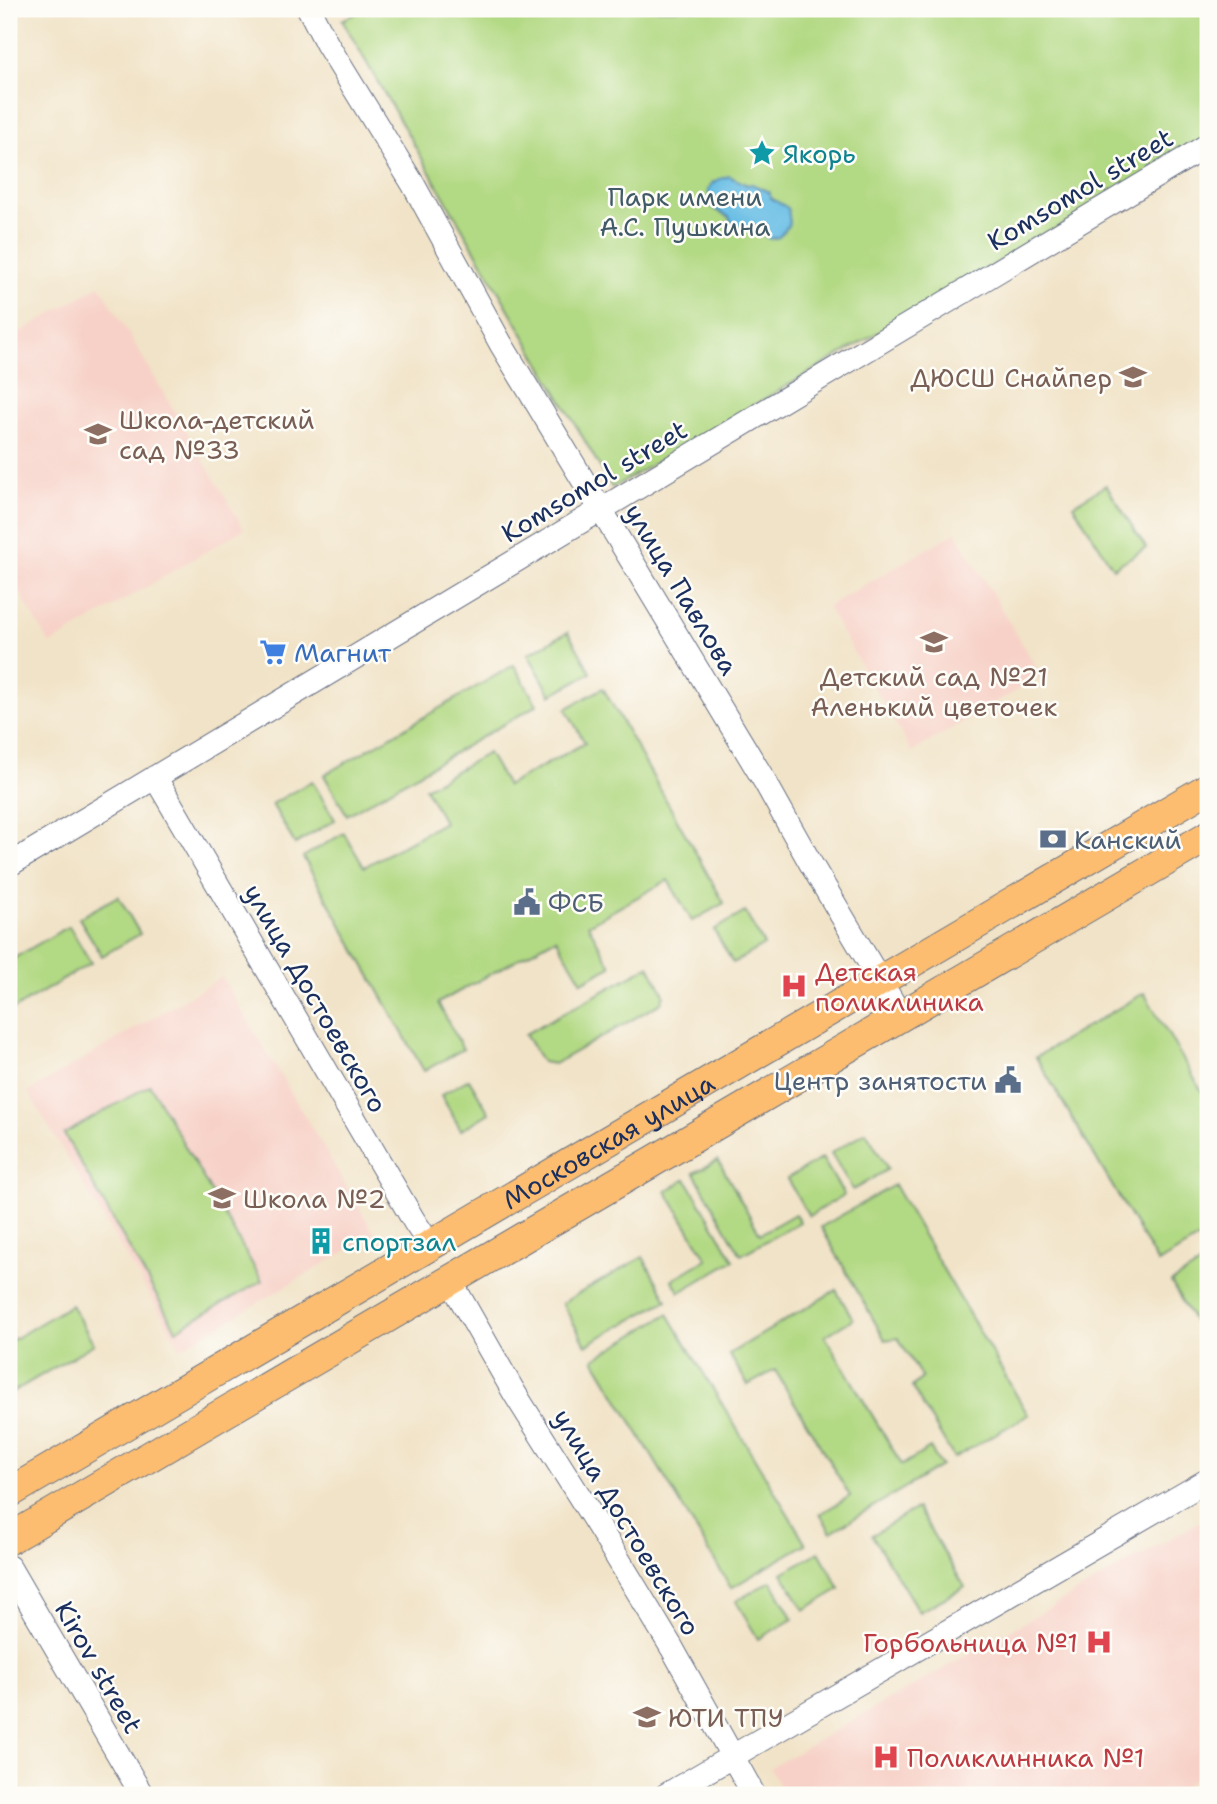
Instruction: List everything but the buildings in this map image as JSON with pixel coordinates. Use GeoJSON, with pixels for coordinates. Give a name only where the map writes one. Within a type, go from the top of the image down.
{"type":"FeatureCollection","features":[{"type":"Feature","properties":{"kind":"main road","name":"Московская улица"},"geometry":{"type":"LineString","coordinates":[[9,1493],[1208,788]]}},
{"type":"Feature","properties":{"kind":"main road","name":"Московская улица"},"geometry":{"type":"LineString","coordinates":[[9,1539],[1208,836]]}},
{"type":"Feature","properties":{"kind":"street","name":"улица Павлова"},"geometry":{"type":"LineString","coordinates":[[309,9],[327,44],[413,184],[501,344],[764,780],[901,1016]]}},
{"type":"Feature","properties":{"kind":"street","name":"Komsomol street"},"geometry":{"type":"LineString","coordinates":[[9,865],[1208,145]]}},
{"type":"Feature","properties":{"kind":"street","name":"улица Достоевского"},"geometry":{"type":"LineString","coordinates":[[155,777],[430,1245]]}},
{"type":"Feature","properties":{"kind":"street","name":"улица Достоевского"},"geometry":{"type":"LineString","coordinates":[[450,1280],[515,1394],[672,1648],[754,1795]]}},
{"type":"Feature","properties":{"kind":"street"},"geometry":{"type":"LineString","coordinates":[[666,1795],[1208,1480]]}},
{"type":"Feature","properties":{"kind":"street","name":"Kirov street"},"geometry":{"type":"LineString","coordinates":[[9,1567],[142,1795]]}},
{"type":"Feature","properties":{"kind":"shaded area","name":"Школа-детский сад №33"},"geometry":{"type":"Polygon","coordinates":[[[100,285],[244,529],[50,644],[9,575],[9,339],[100,285]]]}},
{"type":"Feature","properties":{"kind":"shaded area","name":"Детский сад №21 Аленький цветочек"},"geometry":{"type":"Polygon","coordinates":[[[956,532],[1041,676],[912,752],[827,607],[956,532]]]}},
{"type":"Feature","properties":{"kind":"shaded area","name":"Школа №2"},"geometry":{"type":"Polygon","coordinates":[[[222,977],[375,1234],[181,1348],[28,1092],[222,977]]]}},
{"type":"Feature","properties":{"kind":"shaded area","name":"Горбольница №1"},"geometry":{"type":"Polygon","coordinates":[[[1208,1517],[1208,1767],[1174,1795],[785,1795],[770,1768],[1208,1517]]]}},
{"type":"Feature","properties":{"kind":"green space","name":"Парк имени А.С. Пушкина"},"geometry":{"type":"Polygon","coordinates":[[[365,9],[1208,9],[1208,140],[612,488],[342,20],[365,9]]]}},
{"type":"Feature","properties":{"kind":"green space"},"geometry":{"type":"Polygon","coordinates":[[[1106,485],[1146,548],[1113,568],[1073,505],[1106,485]]]}},
{"type":"Feature","properties":{"kind":"green space"},"geometry":{"type":"Polygon","coordinates":[[[568,632],[591,673],[551,695],[528,654],[568,632]]]}},
{"type":"Feature","properties":{"kind":"green space"},"geometry":{"type":"Polygon","coordinates":[[[514,665],[537,705],[347,815],[324,775],[514,665]]]}},
{"type":"Feature","properties":{"kind":"green space"},"geometry":{"type":"Polygon","coordinates":[[[603,688],[724,903],[692,921],[668,880],[588,925],[611,966],[582,982],[556,938],[438,1003],[463,1049],[424,1071],[303,857],[344,833],[364,867],[444,822],[425,788],[488,753],[507,786],[585,743],[566,709],[603,688]]]}},
{"type":"Feature","properties":{"kind":"green space"},"geometry":{"type":"Polygon","coordinates":[[[312,781],[335,820],[295,844],[272,804],[312,781]]]}},
{"type":"Feature","properties":{"kind":"green space"},"geometry":{"type":"Polygon","coordinates":[[[118,896],[140,934],[102,956],[79,918],[118,896]]]}},
{"type":"Feature","properties":{"kind":"green space"},"geometry":{"type":"Polygon","coordinates":[[[745,912],[764,945],[733,963],[714,930],[745,912]]]}},
{"type":"Feature","properties":{"kind":"green space"},"geometry":{"type":"Polygon","coordinates":[[[69,926],[91,963],[9,1012],[9,961],[69,926]]]}},
{"type":"Feature","properties":{"kind":"green space"},"geometry":{"type":"Polygon","coordinates":[[[649,966],[664,994],[661,1003],[554,1064],[542,1062],[525,1034],[649,966]]]}},
{"type":"Feature","properties":{"kind":"green space"},"geometry":{"type":"Polygon","coordinates":[[[1144,993],[1208,1102],[1208,1233],[1158,1263],[1036,1057],[1144,993]]]}},
{"type":"Feature","properties":{"kind":"green space"},"geometry":{"type":"Polygon","coordinates":[[[469,1079],[489,1113],[461,1130],[441,1095],[469,1079]]]}},
{"type":"Feature","properties":{"kind":"green space"},"geometry":{"type":"Polygon","coordinates":[[[150,1085],[262,1281],[176,1330],[64,1134],[150,1085]]]}},
{"type":"Feature","properties":{"kind":"green space"},"geometry":{"type":"Polygon","coordinates":[[[866,1132],[888,1169],[853,1190],[831,1153],[866,1132]]]}},
{"type":"Feature","properties":{"kind":"green space"},"geometry":{"type":"Polygon","coordinates":[[[822,1158],[844,1195],[809,1216],[787,1179],[822,1158]]]}},
{"type":"Feature","properties":{"kind":"green space"},"geometry":{"type":"Polygon","coordinates":[[[718,1160],[760,1234],[795,1214],[800,1222],[741,1255],[694,1173],[718,1160]]]}},
{"type":"Feature","properties":{"kind":"green space"},"geometry":{"type":"Polygon","coordinates":[[[686,1179],[734,1260],[680,1292],[672,1280],[707,1259],[666,1191],[686,1179]]]}},
{"type":"Feature","properties":{"kind":"green space"},"geometry":{"type":"Polygon","coordinates":[[[894,1185],[1028,1415],[954,1458],[912,1387],[922,1378],[898,1338],[885,1340],[821,1227],[894,1185]]]}},
{"type":"Feature","properties":{"kind":"green space"},"geometry":{"type":"Polygon","coordinates":[[[643,1257],[667,1300],[586,1345],[562,1303],[643,1257]]]}},
{"type":"Feature","properties":{"kind":"green space"},"geometry":{"type":"Polygon","coordinates":[[[1208,1260],[1208,1346],[1171,1282],[1208,1260]]]}},
{"type":"Feature","properties":{"kind":"green space"},"geometry":{"type":"Polygon","coordinates":[[[836,1290],[853,1319],[825,1336],[902,1465],[930,1448],[941,1466],[831,1532],[820,1514],[850,1496],[775,1370],[748,1385],[729,1354],[836,1290]]]}},
{"type":"Feature","properties":{"kind":"green space"},"geometry":{"type":"Polygon","coordinates":[[[71,1305],[94,1344],[11,1393],[9,1342],[71,1305]]]}},
{"type":"Feature","properties":{"kind":"green space"},"geometry":{"type":"Polygon","coordinates":[[[668,1314],[806,1544],[731,1588],[594,1359],[668,1314]]]}},
{"type":"Feature","properties":{"kind":"green space"},"geometry":{"type":"Polygon","coordinates":[[[917,1508],[965,1587],[919,1612],[872,1535],[917,1508]]]}},
{"type":"Feature","properties":{"kind":"green space"},"geometry":{"type":"Polygon","coordinates":[[[819,1552],[840,1589],[804,1610],[782,1573],[819,1552]]]}},
{"type":"Feature","properties":{"kind":"green space"},"geometry":{"type":"Polygon","coordinates":[[[771,1581],[793,1619],[758,1639],[736,1601],[771,1581]]]}},
{"type":"Feature","properties":{"kind":"water"},"geometry":{"type":"Polygon","coordinates":[[[729,176],[769,192],[771,198],[788,208],[790,224],[779,237],[770,239],[754,230],[748,230],[731,222],[729,217],[713,208],[708,190],[713,182],[729,176]]]}},
{"type":"Feature","properties":{"kind":"place","name":"Якорь"},"geometry":{"type":"Point","coordinates":[762,153]}},
{"type":"Feature","properties":{"kind":"place","name":"ДЮСШ Снайпер"},"geometry":{"type":"Point","coordinates":[1133,377]}},
{"type":"Feature","properties":{"kind":"place","name":"Школа-детский сад №33"},"geometry":{"type":"Point","coordinates":[98,434]}},
{"type":"Feature","properties":{"kind":"place","name":"Детский сад №21 Аленький цветочек"},"geometry":{"type":"Point","coordinates":[934,642]}},
{"type":"Feature","properties":{"kind":"place","name":"Магнит"},"geometry":{"type":"Point","coordinates":[273,652]}},
{"type":"Feature","properties":{"kind":"place","name":"Канский"},"geometry":{"type":"Point","coordinates":[1053,839]}},
{"type":"Feature","properties":{"kind":"place","name":"ФСБ"},"geometry":{"type":"Point","coordinates":[527,902]}},
{"type":"Feature","properties":{"kind":"place","name":"Детская поликлиника"},"geometry":{"type":"Point","coordinates":[794,986]}},
{"type":"Feature","properties":{"kind":"place","name":"Центр занятости"},"geometry":{"type":"Point","coordinates":[1008,1080]}},
{"type":"Feature","properties":{"kind":"place","name":"Школа №2"},"geometry":{"type":"Point","coordinates":[222,1198]}},
{"type":"Feature","properties":{"kind":"place","name":"спортзал"},"geometry":{"type":"Point","coordinates":[321,1241]}},
{"type":"Feature","properties":{"kind":"place","name":"Горбольница №1"},"geometry":{"type":"Point","coordinates":[1099,1642]}},
{"type":"Feature","properties":{"kind":"place","name":"ЮТИ ТПУ"},"geometry":{"type":"Point","coordinates":[647,1717]}},
{"type":"Feature","properties":{"kind":"place","name":"Поликлинника №1"},"geometry":{"type":"Point","coordinates":[886,1757]}}]}
